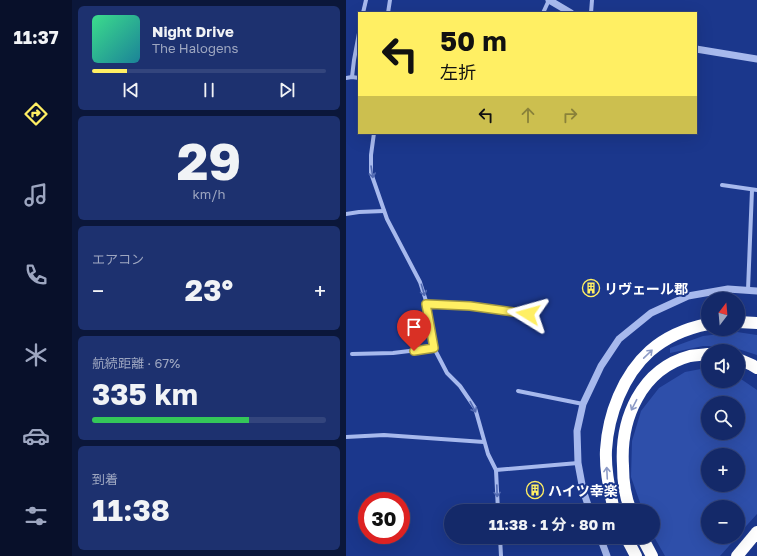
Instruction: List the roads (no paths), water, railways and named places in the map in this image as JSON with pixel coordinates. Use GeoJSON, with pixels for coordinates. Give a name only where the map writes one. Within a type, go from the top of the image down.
{"type":"FeatureCollection","features":[{"type":"Feature","properties":{"kind":"highway"},"geometry":{"type":"LineString","coordinates":[[745,323],[757,324]]}},
{"type":"Feature","properties":{"kind":"highway"},"geometry":{"type":"LineString","coordinates":[[612,504],[608,485],[606,452],[608,430],[615,405],[636,366],[650,351],[666,340],[685,331],[701,326]]}},
{"type":"Feature","properties":{"kind":"highway"},"geometry":{"type":"LineString","coordinates":[[629,504],[624,484],[622,459],[623,436],[630,412],[640,392],[656,374],[672,363],[690,356],[701,355]]}},
{"type":"Feature","properties":{"kind":"highway"},"geometry":{"type":"LineString","coordinates":[[745,362],[757,368]]}},
{"type":"Feature","properties":{"kind":"highway"},"geometry":{"type":"LineString","coordinates":[[737,556],[757,532]]}},
{"type":"Feature","properties":{"kind":"highway"},"geometry":{"type":"LineString","coordinates":[[630,544],[636,556]]}},
{"type":"Feature","properties":{"kind":"highway"},"geometry":{"type":"LineString","coordinates":[[646,544],[652,556]]}},
{"type":"Feature","properties":{"kind":"street"},"geometry":{"type":"LineString","coordinates":[[363,12],[366,0]]}},
{"type":"Feature","properties":{"kind":"street"},"geometry":{"type":"LineString","coordinates":[[388,12],[390,0]]}},
{"type":"Feature","properties":{"kind":"street"},"geometry":{"type":"LineString","coordinates":[[543,12],[549,0],[569,12]]}},
{"type":"Feature","properties":{"kind":"street"},"geometry":{"type":"LineString","coordinates":[[591,12],[592,0]]}},
{"type":"Feature","properties":{"kind":"street"},"geometry":{"type":"LineString","coordinates":[[352,77],[358,38]]}},
{"type":"Feature","properties":{"kind":"street"},"geometry":{"type":"LineString","coordinates":[[697,49],[757,59]]}},
{"type":"Feature","properties":{"kind":"street"},"geometry":{"type":"LineString","coordinates":[[346,78],[358,78]]}},
{"type":"Feature","properties":{"kind":"street"},"geometry":{"type":"LineString","coordinates":[[374,134],[371,156],[371,173],[394,235],[420,282],[426,304],[434,348],[447,373],[460,386],[475,408],[488,454],[496,470],[498,504]]}},
{"type":"Feature","properties":{"kind":"street"},"geometry":{"type":"LineString","coordinates":[[722,185],[757,190]]}},
{"type":"Feature","properties":{"kind":"street"},"geometry":{"type":"LineString","coordinates":[[748,290],[752,190]]}},
{"type":"Feature","properties":{"kind":"street"},"geometry":{"type":"LineString","coordinates":[[346,214],[384,211]]}},
{"type":"Feature","properties":{"kind":"street"},"geometry":{"type":"LineString","coordinates":[[587,504],[582,490],[578,463],[577,431],[584,404],[601,366],[619,339],[651,313],[688,296],[728,289],[757,291]]}},
{"type":"Feature","properties":{"kind":"street"},"geometry":{"type":"LineString","coordinates":[[426,304],[470,306],[528,314]]}},
{"type":"Feature","properties":{"kind":"street"},"geometry":{"type":"LineString","coordinates":[[352,354],[393,353],[434,348]]}},
{"type":"Feature","properties":{"kind":"street"},"geometry":{"type":"LineString","coordinates":[[518,391],[584,404]]}},
{"type":"Feature","properties":{"kind":"street"},"geometry":{"type":"LineString","coordinates":[[346,437],[384,435],[484,442]]}},
{"type":"Feature","properties":{"kind":"street"},"geometry":{"type":"LineString","coordinates":[[496,470],[578,463]]}},
{"type":"Feature","properties":{"kind":"street"},"geometry":{"type":"LineString","coordinates":[[500,544],[501,556]]}},
{"type":"Feature","properties":{"kind":"street"},"geometry":{"type":"LineString","coordinates":[[603,544],[607,556]]}},
{"type":"Feature","properties":{"kind":"place","name":"リヴェール郡"},"geometry":{"type":"Point","coordinates":[591,288]}},
{"type":"Feature","properties":{"kind":"place","name":"ハイツ幸楽"},"geometry":{"type":"Point","coordinates":[535,490]}}]}
